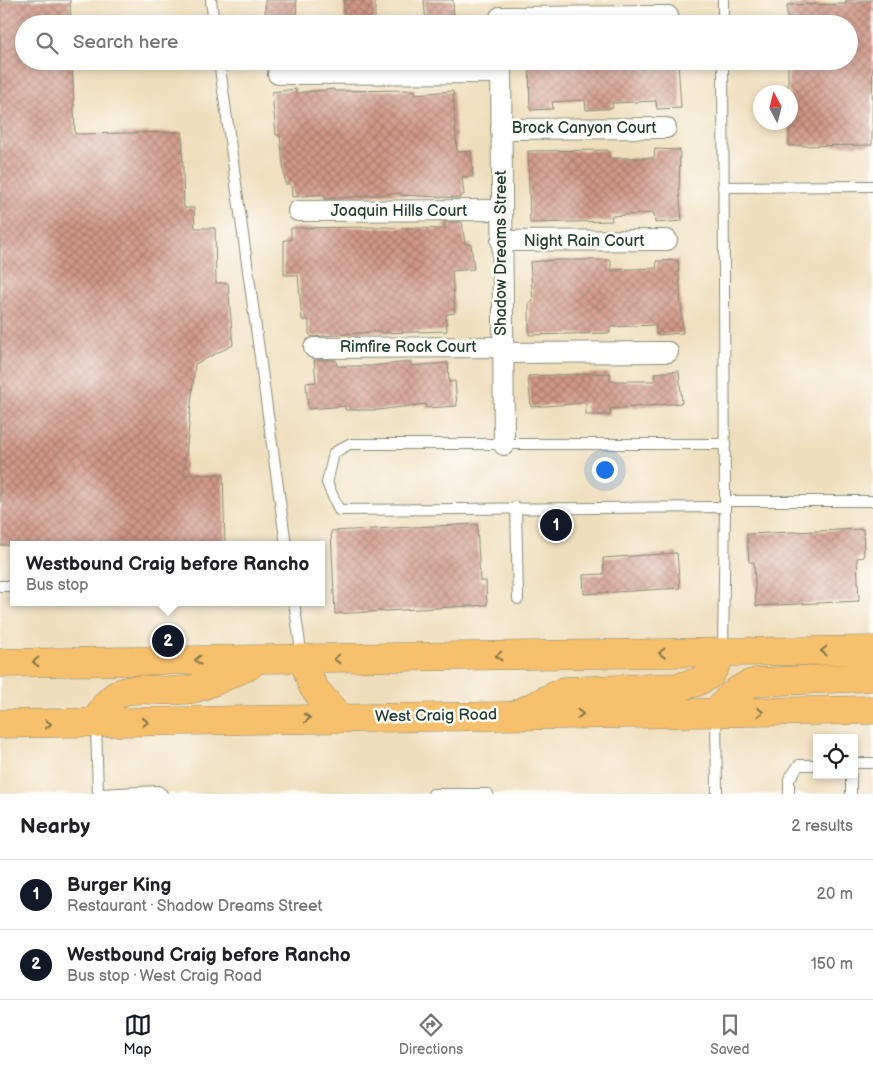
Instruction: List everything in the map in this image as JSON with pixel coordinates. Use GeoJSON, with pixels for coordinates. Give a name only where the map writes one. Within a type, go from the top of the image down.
{"type":"FeatureCollection","features":[{"type":"Feature","properties":{"kind":"main road"},"geometry":{"type":"LineString","coordinates":[[0,662],[264,660],[873,650]]}},
{"type":"Feature","properties":{"kind":"main road"},"geometry":{"type":"LineString","coordinates":[[516,715],[564,691],[678,687],[697,682],[710,675],[723,652]]}},
{"type":"Feature","properties":{"kind":"main road"},"geometry":{"type":"LineString","coordinates":[[303,659],[313,687],[339,717]]}},
{"type":"Feature","properties":{"kind":"main road"},"geometry":{"type":"LineString","coordinates":[[96,723],[103,706],[111,696],[122,691],[192,689],[264,660]]}},
{"type":"Feature","properties":{"kind":"main road"},"geometry":{"type":"LineString","coordinates":[[716,713],[730,696],[743,686],[756,682],[873,677]]}},
{"type":"Feature","properties":{"kind":"main road","name":"West Craig Road"},"geometry":{"type":"LineString","coordinates":[[0,724],[339,717],[873,710]]}},
{"type":"Feature","properties":{"kind":"street"},"geometry":{"type":"LineString","coordinates":[[500,13],[612,15]]}},
{"type":"Feature","properties":{"kind":"street"},"geometry":{"type":"LineString","coordinates":[[278,74],[405,70]]}},
{"type":"Feature","properties":{"kind":"street","name":"Shadow Dreams Street"},"geometry":{"type":"LineString","coordinates":[[501,70],[504,445]]}},
{"type":"Feature","properties":{"kind":"street","name":"Brock Canyon Court"},"geometry":{"type":"LineString","coordinates":[[501,129],[666,128]]}},
{"type":"Feature","properties":{"kind":"street","name":"Joaquin Hills Court"},"geometry":{"type":"LineString","coordinates":[[298,211],[501,210]]}},
{"type":"Feature","properties":{"kind":"street","name":"Night Rain Court"},"geometry":{"type":"LineString","coordinates":[[501,241],[667,240]]}},
{"type":"Feature","properties":{"kind":"street","name":"Rimfire Rock Court"},"geometry":{"type":"LineString","coordinates":[[314,348],[668,352]]}},
{"type":"Feature","properties":{"kind":"lane"},"geometry":{"type":"LineString","coordinates":[[210,0],[212,15]]}},
{"type":"Feature","properties":{"kind":"lane"},"geometry":{"type":"LineString","coordinates":[[723,0],[723,15]]}},
{"type":"Feature","properties":{"kind":"lane"},"geometry":{"type":"LineString","coordinates":[[220,70],[285,541]]}},
{"type":"Feature","properties":{"kind":"lane"},"geometry":{"type":"LineString","coordinates":[[723,70],[725,444],[723,652]]}},
{"type":"Feature","properties":{"kind":"lane"},"geometry":{"type":"LineString","coordinates":[[723,187],[873,186]]}},
{"type":"Feature","properties":{"kind":"lane"},"geometry":{"type":"LineString","coordinates":[[725,444],[348,444],[334,453],[327,483],[339,510],[873,501]]}},
{"type":"Feature","properties":{"kind":"lane"},"geometry":{"type":"LineString","coordinates":[[516,507],[518,599]]}},
{"type":"Feature","properties":{"kind":"lane"},"geometry":{"type":"LineString","coordinates":[[295,606],[303,659]]}},
{"type":"Feature","properties":{"kind":"lane"},"geometry":{"type":"LineString","coordinates":[[716,713],[717,794]]}},
{"type":"Feature","properties":{"kind":"lane"},"geometry":{"type":"LineString","coordinates":[[96,723],[100,794],[158,792],[162,794]]}},
{"type":"Feature","properties":{"kind":"lane"},"geometry":{"type":"LineString","coordinates":[[858,763],[873,763]]}},
{"type":"Feature","properties":{"kind":"lane"},"geometry":{"type":"LineString","coordinates":[[790,794],[789,779],[799,765],[813,764]]}},
{"type":"Feature","properties":{"kind":"lane"},"geometry":{"type":"LineString","coordinates":[[851,779],[851,794]]}},
{"type":"Feature","properties":{"kind":"lane"},"geometry":{"type":"LineString","coordinates":[[433,794],[488,794]]}},
{"type":"Feature","properties":{"kind":"building"},"geometry":{"type":"Polygon","coordinates":[[[0,0],[70,0],[71,15],[15,15],[15,70],[72,70],[75,134],[182,132],[184,208],[194,208],[195,228],[215,228],[216,283],[228,283],[233,345],[195,364],[184,475],[223,474],[225,541],[10,541],[10,545],[0,545],[0,0]]]}},
{"type":"Feature","properties":{"kind":"building"},"geometry":{"type":"Polygon","coordinates":[[[265,0],[296,0],[297,15],[266,15],[265,0]]]}},
{"type":"Feature","properties":{"kind":"building"},"geometry":{"type":"Polygon","coordinates":[[[344,0],[375,0],[375,15],[344,15],[344,0]]]}},
{"type":"Feature","properties":{"kind":"building"},"geometry":{"type":"Polygon","coordinates":[[[424,0],[453,0],[454,15],[425,15],[424,0]]]}},
{"type":"Feature","properties":{"kind":"building"},"geometry":{"type":"Polygon","coordinates":[[[846,0],[873,0],[872,145],[789,146],[789,130],[798,130],[798,85],[788,85],[788,70],[858,70],[858,15],[787,15],[787,5],[846,4],[846,0]]]}},
{"type":"Feature","properties":{"kind":"building"},"geometry":{"type":"Polygon","coordinates":[[[529,70],[679,70],[681,108],[657,109],[656,101],[612,103],[613,108],[586,110],[585,100],[552,102],[553,109],[530,110],[529,70]]]}},
{"type":"Feature","properties":{"kind":"building"},"geometry":{"type":"Polygon","coordinates":[[[296,89],[296,93],[334,89],[334,91],[415,90],[415,94],[453,91],[457,152],[471,151],[473,176],[462,177],[464,195],[460,196],[460,198],[400,195],[400,193],[326,199],[324,194],[292,197],[291,184],[285,184],[280,135],[276,135],[272,92],[296,89]]]}},
{"type":"Feature","properties":{"kind":"building"},"geometry":{"type":"Polygon","coordinates":[[[655,149],[680,150],[679,191],[682,221],[655,223],[654,213],[611,216],[612,221],[530,223],[528,151],[608,150],[608,158],[654,158],[655,149]]]}},
{"type":"Feature","properties":{"kind":"building"},"geometry":{"type":"Polygon","coordinates":[[[444,222],[462,222],[465,244],[471,244],[474,269],[452,271],[455,313],[446,314],[447,331],[381,333],[381,331],[312,337],[309,334],[309,320],[302,320],[298,275],[284,275],[284,240],[291,240],[291,228],[385,227],[445,229],[444,222]]]}},
{"type":"Feature","properties":{"kind":"building"},"geometry":{"type":"Polygon","coordinates":[[[611,260],[611,270],[657,268],[656,261],[678,260],[683,333],[656,335],[655,325],[610,327],[610,333],[529,335],[529,302],[533,302],[530,262],[611,260]]]}},
{"type":"Feature","properties":{"kind":"building"},"geometry":{"type":"Polygon","coordinates":[[[314,360],[336,360],[337,366],[370,366],[411,362],[411,366],[448,363],[449,382],[455,381],[457,406],[426,408],[426,404],[378,410],[345,410],[345,406],[308,409],[306,383],[316,382],[314,360]]]}},
{"type":"Feature","properties":{"kind":"building"},"geometry":{"type":"Polygon","coordinates":[[[679,371],[682,403],[610,409],[610,415],[586,415],[586,403],[531,407],[528,376],[610,373],[610,381],[655,381],[654,373],[679,371]]]}},
{"type":"Feature","properties":{"kind":"building"},"geometry":{"type":"Polygon","coordinates":[[[477,524],[480,581],[486,581],[487,605],[335,614],[331,531],[477,524]]]}},
{"type":"Feature","properties":{"kind":"building"},"geometry":{"type":"Polygon","coordinates":[[[863,529],[864,557],[857,558],[859,601],[756,606],[754,562],[749,562],[747,534],[863,529]]]}},
{"type":"Feature","properties":{"kind":"building"},"geometry":{"type":"Polygon","coordinates":[[[677,553],[680,588],[584,594],[583,575],[604,574],[603,558],[677,553]]]}},
{"type":"Feature","properties":{"kind":"place","name":"Burger King"},"geometry":{"type":"Point","coordinates":[556,525]}},
{"type":"Feature","properties":{"kind":"place","name":"Westbound Craig before Rancho"},"geometry":{"type":"Point","coordinates":[168,641]}}]}
